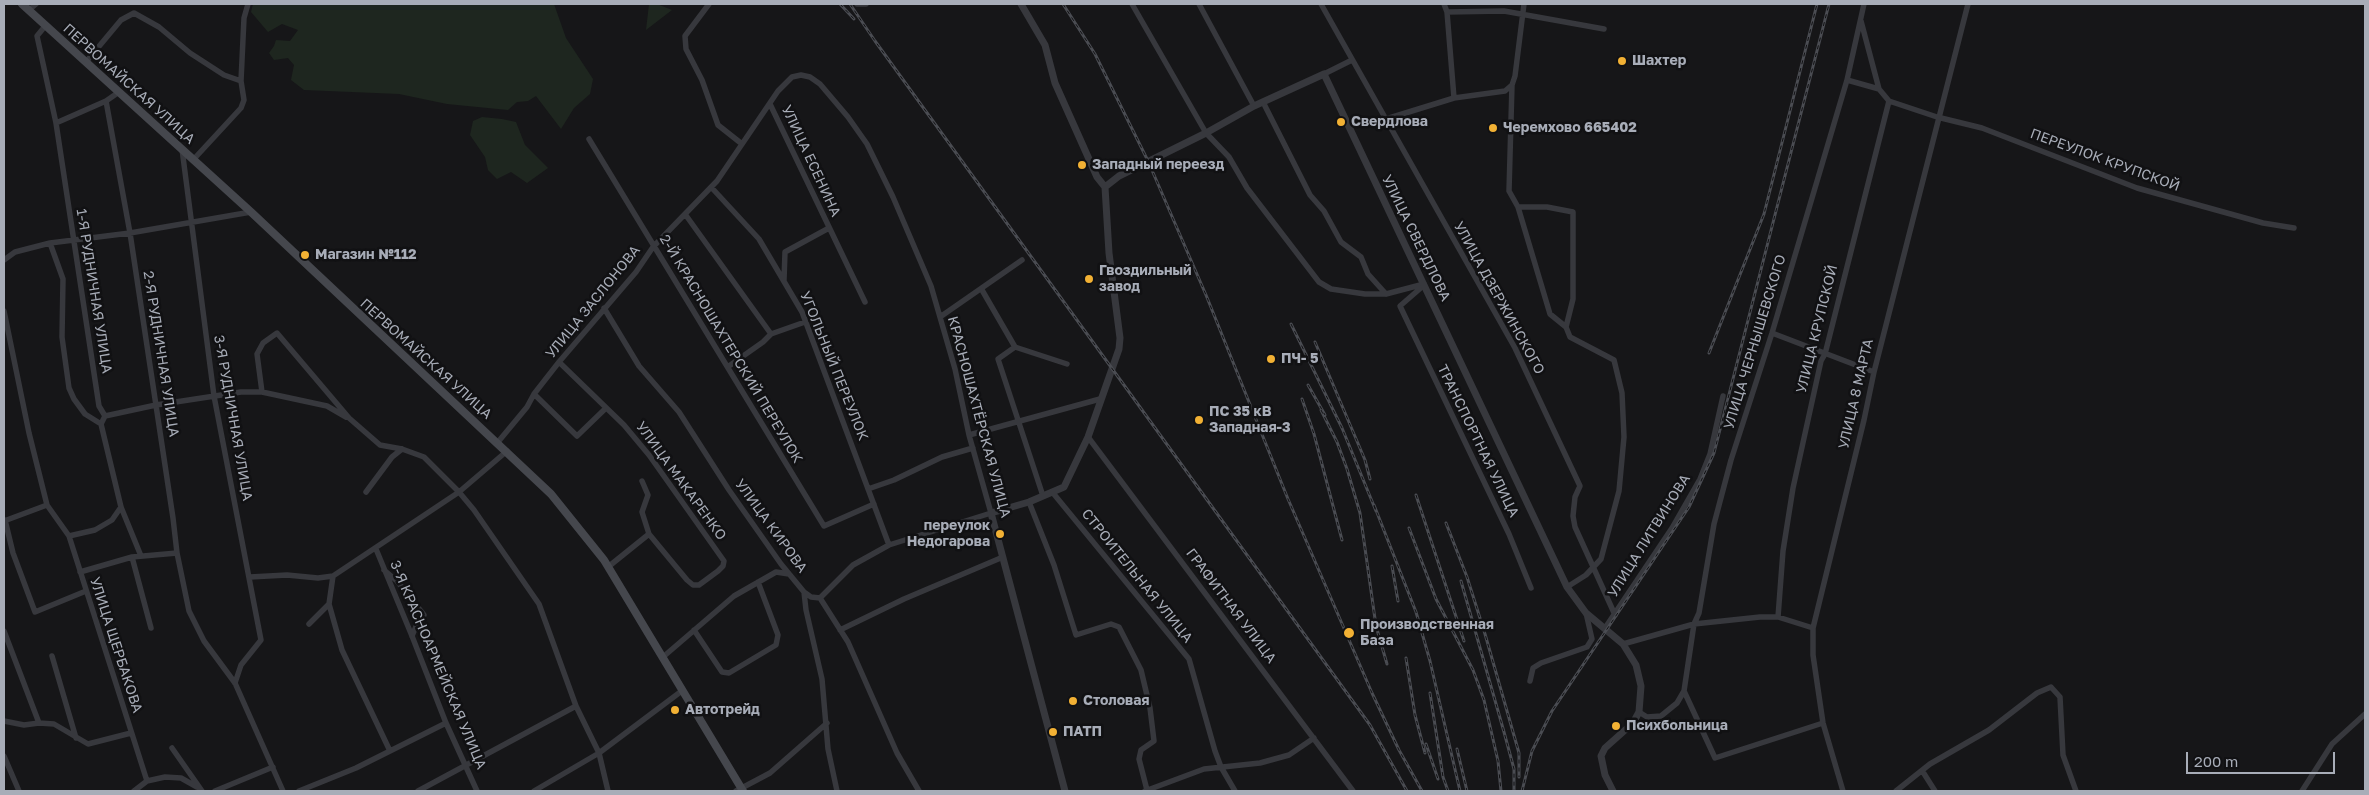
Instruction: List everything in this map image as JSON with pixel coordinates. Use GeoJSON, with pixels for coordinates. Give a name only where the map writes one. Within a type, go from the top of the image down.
{"type":"FeatureCollection","features":[{"type":"Feature","properties":{"kind":"main road","name":"ПЕРВОМАЙСКАЯ УЛИЦА"},"geometry":{"type":"LineString","coordinates":[[22,4],[251,212],[498,442],[551,494],[580,528],[608,568],[683,690],[740,790]]}},
{"type":"Feature","properties":{"kind":"street"},"geometry":{"type":"LineString","coordinates":[[29,10],[36,4]]}},
{"type":"Feature","properties":{"kind":"street"},"geometry":{"type":"LineString","coordinates":[[193,160],[241,108],[244,100],[241,81],[244,18],[248,4]]}},
{"type":"Feature","properties":{"kind":"street"},"geometry":{"type":"LineString","coordinates":[[709,4],[684,36],[686,49],[702,80],[718,124],[742,144]]}},
{"type":"Feature","properties":{"kind":"street"},"geometry":{"type":"LineString","coordinates":[[856,4],[866,4]]}},
{"type":"Feature","properties":{"kind":"street"},"geometry":{"type":"LineString","coordinates":[[820,598],[853,565],[889,545],[1029,502],[1064,487],[1088,437],[1119,349],[1120,338],[1109,253],[1105,187],[1097,177],[1055,83],[1044,45],[1021,4]]}},
{"type":"Feature","properties":{"kind":"street"},"geometry":{"type":"LineString","coordinates":[[1132,4],[1206,133],[1229,157],[1247,188],[1319,282],[1331,290],[1365,294],[1386,294],[1424,284]]}},
{"type":"Feature","properties":{"kind":"street"},"geometry":{"type":"LineString","coordinates":[[1199,4],[1254,106]]}},
{"type":"Feature","properties":{"kind":"street"},"geometry":{"type":"LineString","coordinates":[[1444,4],[1447,12],[1454,98]]}},
{"type":"Feature","properties":{"kind":"street"},"geometry":{"type":"LineString","coordinates":[[1524,4],[1516,76],[1512,85],[1509,191],[1518,207],[1550,314],[1566,328],[1570,337],[1614,360],[1622,393],[1624,436],[1619,491],[1601,559],[1586,576],[1567,587]]}},
{"type":"Feature","properties":{"kind":"street","name":"УЛИЦА ЧЕРНЫШЕВСКОГО"},"geometry":{"type":"LineString","coordinates":[[1684,691],[1694,624],[1699,613],[1714,524],[1731,460],[1772,333],[1847,80],[1864,4]]}},
{"type":"Feature","properties":{"kind":"street","name":"УЛИЦА 8 МАРТА"},"geometry":{"type":"LineString","coordinates":[[1843,791],[1824,723],[1813,656],[1812,628],[1937,117],[1968,4]]}},
{"type":"Feature","properties":{"kind":"street","name":"УЛИЦА ДЗЕРЖИНСКОГО"},"geometry":{"type":"LineString","coordinates":[[1323,5],[1352,60],[1515,348],[1580,486],[1575,497],[1573,516],[1575,527],[1615,615]]}},
{"type":"Feature","properties":{"kind":"street"},"geometry":{"type":"LineString","coordinates":[[1447,12],[1504,10],[1604,29]]}},
{"type":"Feature","properties":{"kind":"street"},"geometry":{"type":"LineString","coordinates":[[86,62],[121,20],[134,13],[159,26],[190,52],[224,75],[241,81]]}},
{"type":"Feature","properties":{"kind":"street"},"geometry":{"type":"LineString","coordinates":[[1861,19],[1879,89],[1889,101],[1937,117]]}},
{"type":"Feature","properties":{"kind":"street","name":"1-Я РУДНИЧНАЯ УЛИЦА"},"geometry":{"type":"LineString","coordinates":[[46,25],[37,36],[56,123],[99,406],[105,416]]}},
{"type":"Feature","properties":{"kind":"street"},"geometry":{"type":"LineString","coordinates":[[1105,187],[1119,176],[1206,133],[1254,106],[1352,60]]}},
{"type":"Feature","properties":{"kind":"street","name":"УЛИЦА СВЕРДЛОВА"},"geometry":{"type":"LineString","coordinates":[[1324,74],[1567,587],[1586,614],[1623,644],[1636,665],[1642,686],[1639,712]]}},
{"type":"Feature","properties":{"kind":"street","name":"УЛИЦА ЗАСЛОНОВА"},"geometry":{"type":"LineString","coordinates":[[498,442],[527,407],[534,394],[559,362],[636,272],[653,247],[711,187],[778,91],[792,77],[801,75],[810,77]]}},
{"type":"Feature","properties":{"kind":"street","name":"КРАСНОШАХТЁРСКАЯ УЛИЦА"},"geometry":{"type":"LineString","coordinates":[[810,77],[820,84],[867,144],[893,197],[931,286],[1065,791]]}},
{"type":"Feature","properties":{"kind":"street"},"geometry":{"type":"LineString","coordinates":[[1847,80],[1879,89]]}},
{"type":"Feature","properties":{"kind":"street"},"geometry":{"type":"LineString","coordinates":[[1386,119],[1454,98],[1505,91],[1512,85]]}},
{"type":"Feature","properties":{"kind":"street"},"geometry":{"type":"LineString","coordinates":[[56,123],[106,101],[119,92]]}},
{"type":"Feature","properties":{"kind":"street","name":"2-Я РУДНИЧНАЯ УЛИЦА"},"geometry":{"type":"LineString","coordinates":[[106,101],[130,233],[177,553],[189,611],[204,641],[235,683],[283,791]]}},
{"type":"Feature","properties":{"kind":"street","name":"УЛИЦА КРУПСКОЙ"},"geometry":{"type":"LineString","coordinates":[[1778,617],[1783,551],[1794,488],[1821,361],[1825,354],[1889,101]]}},
{"type":"Feature","properties":{"kind":"street"},"geometry":{"type":"LineString","coordinates":[[1263,102],[1310,195],[1324,211],[1341,242],[1361,257],[1368,274],[1386,294]]}},
{"type":"Feature","properties":{"kind":"street","name":"УЛИЦА ЕСЕНИНА"},"geometry":{"type":"LineString","coordinates":[[770,104],[829,228]]}},
{"type":"Feature","properties":{"kind":"street","name":"ПЕРЕУЛОК КРУПСКОЙ"},"geometry":{"type":"LineString","coordinates":[[1937,117],[1982,128],[2137,188],[2263,223],[2294,228]]}},
{"type":"Feature","properties":{"kind":"street","name":"2-Й КРАСНОШАХТЕРСКИЙ ПЕРЕУЛОК"},"geometry":{"type":"LineString","coordinates":[[589,139],[824,526],[874,504]]}},
{"type":"Feature","properties":{"kind":"street","name":"3-Я РУДНИЧНАЯ УЛИЦА"},"geometry":{"type":"LineString","coordinates":[[182,149],[214,396],[261,640],[241,665],[235,683]]}},
{"type":"Feature","properties":{"kind":"street","name":"УГОЛЬНЫЙ ПЕРЕУЛОК"},"geometry":{"type":"LineString","coordinates":[[711,187],[759,239],[802,312],[889,545]]}},
{"type":"Feature","properties":{"kind":"street"},"geometry":{"type":"LineString","coordinates":[[1518,207],[1547,207],[1573,212],[1573,299],[1566,328]]}},
{"type":"Feature","properties":{"kind":"street"},"geometry":{"type":"LineString","coordinates":[[4,260],[15,252],[50,243],[130,233],[190,221],[251,212]]}},
{"type":"Feature","properties":{"kind":"street"},"geometry":{"type":"LineString","coordinates":[[685,214],[771,334]]}},
{"type":"Feature","properties":{"kind":"street"},"geometry":{"type":"LineString","coordinates":[[784,280],[785,252],[829,228],[865,302]]}},
{"type":"Feature","properties":{"kind":"street"},"geometry":{"type":"LineString","coordinates":[[50,243],[63,280],[62,337],[69,388],[74,399],[85,414],[101,424]]}},
{"type":"Feature","properties":{"kind":"street"},"geometry":{"type":"LineString","coordinates":[[940,317],[982,290],[1022,260]]}},
{"type":"Feature","properties":{"kind":"street","name":"ТРАНСПОРТНАЯ УЛИЦА"},"geometry":{"type":"LineString","coordinates":[[1424,284],[1400,306],[1509,534],[1530,588]]}},
{"type":"Feature","properties":{"kind":"street"},"geometry":{"type":"LineString","coordinates":[[982,290],[1015,347],[1067,364]]}},
{"type":"Feature","properties":{"kind":"street","name":"УЛИЦА КИРОВА"},"geometry":{"type":"LineString","coordinates":[[604,308],[639,366],[678,412],[734,497],[781,564],[804,592],[806,610],[820,672],[827,723],[828,749],[837,791]]}},
{"type":"Feature","properties":{"kind":"street","name":"УЛИЦА ЩЕРБАКОВА"},"geometry":{"type":"LineString","coordinates":[[4,311],[6,331],[47,505],[69,536],[147,781]]}},
{"type":"Feature","properties":{"kind":"street"},"geometry":{"type":"LineString","coordinates":[[728,366],[763,342],[771,334],[805,322]]}},
{"type":"Feature","properties":{"kind":"street"},"geometry":{"type":"LineString","coordinates":[[262,392],[257,354],[263,343],[277,333],[349,418],[380,445],[402,449],[424,457],[459,492],[474,510],[539,604],[576,706],[599,753],[608,791]]}},
{"type":"Feature","properties":{"kind":"street"},"geometry":{"type":"LineString","coordinates":[[1772,333],[1874,372]]}},
{"type":"Feature","properties":{"kind":"street"},"geometry":{"type":"LineString","coordinates":[[1015,347],[998,359],[1017,422],[1043,496]]}},
{"type":"Feature","properties":{"kind":"street","name":"УЛИЦА МАКАРЕНКО"},"geometry":{"type":"LineString","coordinates":[[559,362],[624,425],[649,455],[724,561],[723,566],[699,585],[693,586],[649,534],[642,512],[648,495],[642,482]]}},
{"type":"Feature","properties":{"kind":"street"},"geometry":{"type":"LineString","coordinates":[[141,556],[120,507],[101,424],[105,416],[156,405],[214,396],[241,392],[262,392],[327,406],[349,418]]}},
{"type":"Feature","properties":{"kind":"street"},"geometry":{"type":"LineString","coordinates":[[534,394],[577,436],[606,408]]}},
{"type":"Feature","properties":{"kind":"street","name":"УЛИЦА ЛИТВИНОВА"},"geometry":{"type":"LineString","coordinates":[[1605,628],[1672,528],[1700,479],[1710,454],[1723,396]]}},
{"type":"Feature","properties":{"kind":"street"},"geometry":{"type":"LineString","coordinates":[[969,435],[1100,399]]}},
{"type":"Feature","properties":{"kind":"street","name":"ГРАФИТНАЯ УЛИЦА"},"geometry":{"type":"LineString","coordinates":[[1088,437],[1353,791]]}},
{"type":"Feature","properties":{"kind":"street"},"geometry":{"type":"LineString","coordinates":[[868,489],[894,480],[942,457],[973,448]]}},
{"type":"Feature","properties":{"kind":"street"},"geometry":{"type":"LineString","coordinates":[[366,492],[388,462],[402,449]]}},
{"type":"Feature","properties":{"kind":"street"},"geometry":{"type":"LineString","coordinates":[[250,577],[288,575],[318,578],[334,576],[459,492],[507,451]]}},
{"type":"Feature","properties":{"kind":"street","name":"СТРОИТЕЛЬНАЯ УЛИЦА"},"geometry":{"type":"LineString","coordinates":[[1053,493],[1189,659],[1220,767],[1235,791]]}},
{"type":"Feature","properties":{"kind":"street"},"geometry":{"type":"LineString","coordinates":[[1029,502],[1054,565],[1076,635],[1111,624],[1119,627],[1141,670],[1150,708],[1154,740],[1141,750],[1139,759],[1146,791],[1204,769],[1260,763],[1289,755],[1314,738]]}},
{"type":"Feature","properties":{"kind":"street"},"geometry":{"type":"LineString","coordinates":[[47,505],[4,520],[13,553],[35,612],[86,591]]}},
{"type":"Feature","properties":{"kind":"street"},"geometry":{"type":"LineString","coordinates":[[69,536],[95,530],[112,520],[120,507]]}},
{"type":"Feature","properties":{"kind":"street"},"geometry":{"type":"LineString","coordinates":[[608,568],[649,534]]}},
{"type":"Feature","properties":{"kind":"street","name":"3-Я КРАСНОАРМЕЙСКАЯ УЛИЦА"},"geometry":{"type":"LineString","coordinates":[[376,549],[446,723],[477,791]]}},
{"type":"Feature","properties":{"kind":"street"},"geometry":{"type":"LineString","coordinates":[[80,572],[141,556],[177,553]]}},
{"type":"Feature","properties":{"kind":"street"},"geometry":{"type":"LineString","coordinates":[[840,630],[904,599],[1003,557]]}},
{"type":"Feature","properties":{"kind":"street"},"geometry":{"type":"LineString","coordinates":[[132,558],[151,628]]}},
{"type":"Feature","properties":{"kind":"street"},"geometry":{"type":"LineString","coordinates":[[383,568],[397,581],[424,615],[412,636]]}},
{"type":"Feature","properties":{"kind":"street"},"geometry":{"type":"LineString","coordinates":[[663,657],[734,596],[776,572],[791,575]]}},
{"type":"Feature","properties":{"kind":"street"},"geometry":{"type":"LineString","coordinates":[[334,576],[329,604],[342,650],[390,751]]}},
{"type":"Feature","properties":{"kind":"street"},"geometry":{"type":"LineString","coordinates":[[694,630],[722,672],[729,673],[776,645],[778,635],[758,582]]}},
{"type":"Feature","properties":{"kind":"street"},"geometry":{"type":"LineString","coordinates":[[804,592],[811,597],[820,598]]}},
{"type":"Feature","properties":{"kind":"street"},"geometry":{"type":"LineString","coordinates":[[820,598],[840,630],[858,665],[897,753],[919,791]]}},
{"type":"Feature","properties":{"kind":"street"},"geometry":{"type":"LineString","coordinates":[[309,624],[329,604]]}},
{"type":"Feature","properties":{"kind":"street"},"geometry":{"type":"LineString","coordinates":[[1530,681],[1533,668],[1541,663],[1587,647],[1592,639],[1586,614]]}},
{"type":"Feature","properties":{"kind":"street"},"geometry":{"type":"LineString","coordinates":[[1623,644],[1694,624],[1778,617],[1812,628]]}},
{"type":"Feature","properties":{"kind":"street"},"geometry":{"type":"LineString","coordinates":[[4,631],[39,723]]}},
{"type":"Feature","properties":{"kind":"street"},"geometry":{"type":"LineString","coordinates":[[52,656],[76,738]]}},
{"type":"Feature","properties":{"kind":"street"},"geometry":{"type":"LineString","coordinates":[[1896,791],[1930,764],[1989,730],[2037,693],[2051,687],[2060,697],[2063,755],[2076,791]]}},
{"type":"Feature","properties":{"kind":"street"},"geometry":{"type":"LineString","coordinates":[[534,791],[599,753],[683,690]]}},
{"type":"Feature","properties":{"kind":"street"},"geometry":{"type":"LineString","coordinates":[[1613,791],[1605,775],[1601,756],[1605,748],[1633,723],[1639,712],[1647,717],[1661,716],[1677,703],[1684,691]]}},
{"type":"Feature","properties":{"kind":"street"},"geometry":{"type":"LineString","coordinates":[[1684,691],[1715,758],[1824,723]]}},
{"type":"Feature","properties":{"kind":"street"},"geometry":{"type":"LineString","coordinates":[[418,791],[576,706]]}},
{"type":"Feature","properties":{"kind":"street"},"geometry":{"type":"LineString","coordinates":[[2302,791],[2332,744],[2365,714]]}},
{"type":"Feature","properties":{"kind":"street"},"geometry":{"type":"LineString","coordinates":[[4,721],[24,725],[54,724],[88,744],[131,733]]}},
{"type":"Feature","properties":{"kind":"street"},"geometry":{"type":"LineString","coordinates":[[299,791],[390,751],[446,723]]}},
{"type":"Feature","properties":{"kind":"street"},"geometry":{"type":"LineString","coordinates":[[740,790],[770,773],[787,760],[827,723]]}},
{"type":"Feature","properties":{"kind":"street"},"geometry":{"type":"LineString","coordinates":[[172,748],[200,789]]}},
{"type":"Feature","properties":{"kind":"street"},"geometry":{"type":"LineString","coordinates":[[4,756],[19,791]]}},
{"type":"Feature","properties":{"kind":"street"},"geometry":{"type":"LineString","coordinates":[[215,791],[273,767]]}},
{"type":"Feature","properties":{"kind":"street"},"geometry":{"type":"LineString","coordinates":[[1922,772],[1935,791]]}},
{"type":"Feature","properties":{"kind":"street"},"geometry":{"type":"LineString","coordinates":[[134,791],[147,781],[165,777],[181,778],[200,789]]}},
{"type":"Feature","properties":{"kind":"shaded area"},"geometry":{"type":"Polygon","coordinates":[[[253,4],[554,4],[566,38],[593,79],[590,94],[574,108],[561,129],[536,96],[528,101],[517,102],[508,110],[447,104],[399,94],[304,90],[291,80],[294,65],[288,58],[274,60],[269,53],[276,40],[290,41],[298,30],[282,24],[268,32],[251,12],[253,4]]]}},
{"type":"Feature","properties":{"kind":"shaded area"},"geometry":{"type":"Polygon","coordinates":[[[649,4],[657,4],[672,10],[646,30],[649,4]]]}},
{"type":"Feature","properties":{"kind":"shaded area"},"geometry":{"type":"Polygon","coordinates":[[[482,117],[516,122],[525,145],[548,168],[527,183],[511,172],[497,179],[488,170],[485,157],[470,135],[473,121],[482,117]]]}},
{"type":"Feature","properties":{"kind":"railway"},"geometry":{"type":"LineString","coordinates":[[840,4],[854,19]]}},
{"type":"Feature","properties":{"kind":"railway"},"geometry":{"type":"LineString","coordinates":[[850,4],[1370,725],[1407,791]]}},
{"type":"Feature","properties":{"kind":"railway"},"geometry":{"type":"LineString","coordinates":[[1063,4],[1095,54],[1148,161],[1206,295],[1288,499],[1372,693],[1399,750],[1422,791]]}},
{"type":"Feature","properties":{"kind":"railway"},"geometry":{"type":"LineString","coordinates":[[1709,353],[1764,214],[1817,4]]}},
{"type":"Feature","properties":{"kind":"railway"},"geometry":{"type":"LineString","coordinates":[[1522,791],[1532,751],[1552,711],[1689,507],[1714,453],[1829,4]]}},
{"type":"Feature","properties":{"kind":"railway"},"geometry":{"type":"LineString","coordinates":[[1291,324],[1342,428],[1376,511]]}},
{"type":"Feature","properties":{"kind":"railway"},"geometry":{"type":"LineString","coordinates":[[1315,342],[1365,460],[1370,479]]}},
{"type":"Feature","properties":{"kind":"railway"},"geometry":{"type":"LineString","coordinates":[[1308,385],[1325,415]]}},
{"type":"Feature","properties":{"kind":"railway"},"geometry":{"type":"LineString","coordinates":[[1302,399],[1314,434],[1342,540]]}},
{"type":"Feature","properties":{"kind":"railway"},"geometry":{"type":"LineString","coordinates":[[1321,410],[1337,442],[1360,513],[1376,626],[1387,664]]}},
{"type":"Feature","properties":{"kind":"railway"},"geometry":{"type":"LineString","coordinates":[[1416,495],[1464,641]]}},
{"type":"Feature","properties":{"kind":"railway"},"geometry":{"type":"LineString","coordinates":[[1374,505],[1416,612],[1430,661],[1460,791]]}},
{"type":"Feature","properties":{"kind":"railway"},"geometry":{"type":"LineString","coordinates":[[1446,523],[1467,577],[1485,634],[1519,753],[1519,777]]}},
{"type":"Feature","properties":{"kind":"railway"},"geometry":{"type":"LineString","coordinates":[[1409,528],[1436,599],[1473,670],[1484,700],[1498,761],[1501,791]]}},
{"type":"Feature","properties":{"kind":"railway"},"geometry":{"type":"LineString","coordinates":[[1392,566],[1398,601]]}},
{"type":"Feature","properties":{"kind":"railway"},"geometry":{"type":"LineString","coordinates":[[1461,581],[1514,769],[1514,791]]}},
{"type":"Feature","properties":{"kind":"railway"},"geometry":{"type":"LineString","coordinates":[[1406,658],[1415,715],[1425,753]]}},
{"type":"Feature","properties":{"kind":"railway"},"geometry":{"type":"LineString","coordinates":[[1430,693],[1443,777],[1448,791]]}},
{"type":"Feature","properties":{"kind":"railway"},"geometry":{"type":"LineString","coordinates":[[1426,744],[1438,779]]}},
{"type":"Feature","properties":{"kind":"railway"},"geometry":{"type":"LineString","coordinates":[[1457,749],[1467,791]]}},
{"type":"Feature","properties":{"kind":"place","name":"Шахтер"},"geometry":{"type":"Point","coordinates":[1622,61]}},
{"type":"Feature","properties":{"kind":"place","name":"Свердлова"},"geometry":{"type":"Point","coordinates":[1341,122]}},
{"type":"Feature","properties":{"kind":"place","name":"Черемхово 665402"},"geometry":{"type":"Point","coordinates":[1493,128]}},
{"type":"Feature","properties":{"kind":"place","name":"Западный переезд"},"geometry":{"type":"Point","coordinates":[1082,165]}},
{"type":"Feature","properties":{"kind":"place","name":"Магазин №112"},"geometry":{"type":"Point","coordinates":[305,255]}},
{"type":"Feature","properties":{"kind":"place","name":"Гвоздильный завод"},"geometry":{"type":"Point","coordinates":[1089,279]}},
{"type":"Feature","properties":{"kind":"place","name":"ПЧ- 5"},"geometry":{"type":"Point","coordinates":[1271,359]}},
{"type":"Feature","properties":{"kind":"place","name":"ПС 35 кВ Западная-3"},"geometry":{"type":"Point","coordinates":[1199,420]}},
{"type":"Feature","properties":{"kind":"place","name":"переулок Недогарова"},"geometry":{"type":"Point","coordinates":[1000,534]}},
{"type":"Feature","properties":{"kind":"place","name":"Производственная База"},"geometry":{"type":"Point","coordinates":[1349,633]}},
{"type":"Feature","properties":{"kind":"place","name":"Столовая"},"geometry":{"type":"Point","coordinates":[1073,701]}},
{"type":"Feature","properties":{"kind":"place","name":"Автотрейд"},"geometry":{"type":"Point","coordinates":[675,710]}},
{"type":"Feature","properties":{"kind":"place","name":"Психбольница"},"geometry":{"type":"Point","coordinates":[1616,726]}},
{"type":"Feature","properties":{"kind":"place","name":"ПАТП"},"geometry":{"type":"Point","coordinates":[1053,732]}}]}
